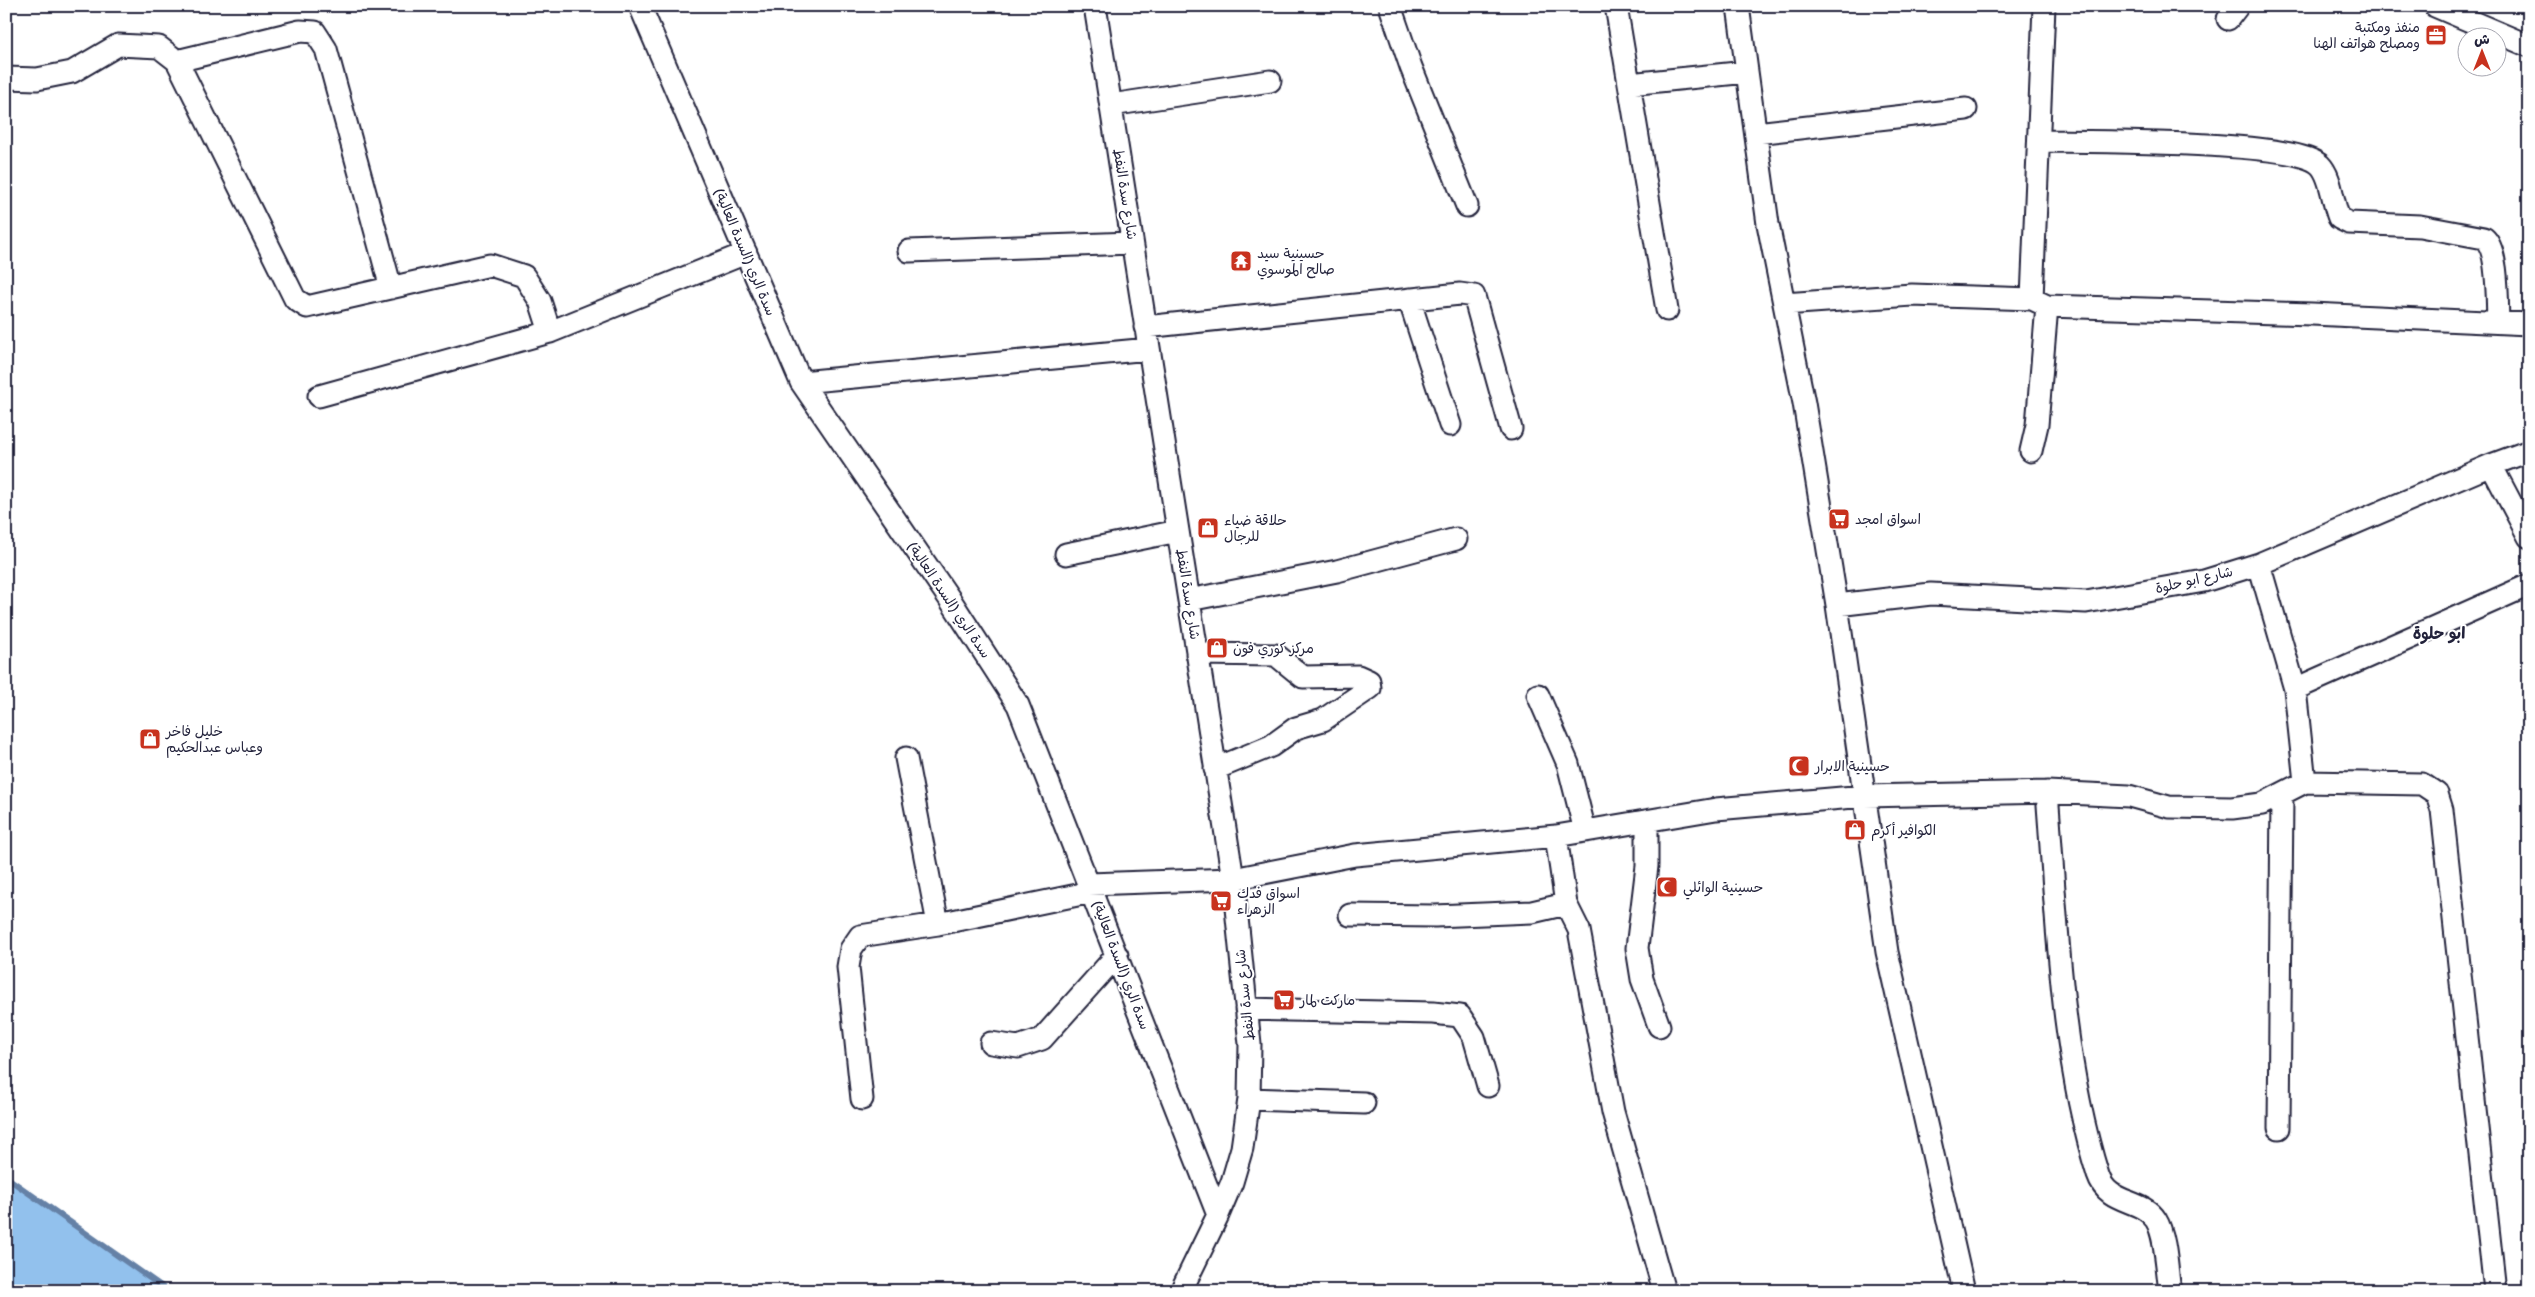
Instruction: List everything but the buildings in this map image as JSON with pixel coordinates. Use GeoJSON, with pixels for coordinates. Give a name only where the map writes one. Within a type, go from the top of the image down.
{"type":"FeatureCollection","features":[{"type":"Feature","properties":{"kind":"street","name":"سدة الري (السدة العالية)"},"geometry":{"type":"LineString","coordinates":[[640,6],[801,382],[949,598],[1018,705],[1218,1215]]}},
{"type":"Feature","properties":{"kind":"street","name":"شارع سدة النفط"},"geometry":{"type":"LineString","coordinates":[[1095,6],[1233,879],[1250,1044],[1249,1099],[1242,1148],[1232,1182],[1218,1215],[1181,1291]]}},
{"type":"Feature","properties":{"kind":"street"},"geometry":{"type":"LineString","coordinates":[[1390,6],[1411,67],[1468,206]]}},
{"type":"Feature","properties":{"kind":"street"},"geometry":{"type":"LineString","coordinates":[[1616,6],[1667,310]]}},
{"type":"Feature","properties":{"kind":"street"},"geometry":{"type":"LineString","coordinates":[[1738,6],[1768,224],[1804,403],[1837,605],[1887,952],[1964,1291]]}},
{"type":"Feature","properties":{"kind":"street"},"geometry":{"type":"LineString","coordinates":[[2031,451],[2037,425],[2040,303],[2039,141],[2044,6]]}},
{"type":"Feature","properties":{"kind":"street"},"geometry":{"type":"LineString","coordinates":[[2435,6],[2529,46]]}},
{"type":"Feature","properties":{"kind":"street"},"geometry":{"type":"LineString","coordinates":[[177,61],[300,31],[315,32],[326,49],[391,288]]}},
{"type":"Feature","properties":{"kind":"street"},"geometry":{"type":"LineString","coordinates":[[6,78],[37,79],[72,72],[118,45],[159,47],[177,61],[295,299],[307,308],[490,265],[524,276],[540,301],[550,332]]}},
{"type":"Feature","properties":{"kind":"street"},"geometry":{"type":"LineString","coordinates":[[1629,84],[1747,72]]}},
{"type":"Feature","properties":{"kind":"street"},"geometry":{"type":"LineString","coordinates":[[1110,105],[1270,81]]}},
{"type":"Feature","properties":{"kind":"street"},"geometry":{"type":"LineString","coordinates":[[1756,133],[1966,109]]}},
{"type":"Feature","properties":{"kind":"street"},"geometry":{"type":"LineString","coordinates":[[2039,141],[2247,147],[2312,158],[2321,166],[2326,174],[2340,218],[2349,223],[2420,226],[2484,238],[2489,242],[2494,254],[2498,322]]}},
{"type":"Feature","properties":{"kind":"street"},"geometry":{"type":"LineString","coordinates":[[909,251],[1132,243]]}},
{"type":"Feature","properties":{"kind":"street"},"geometry":{"type":"LineString","coordinates":[[319,396],[550,332],[746,253]]}},
{"type":"Feature","properties":{"kind":"street"},"geometry":{"type":"LineString","coordinates":[[1146,327],[1460,294],[1474,296],[1512,429]]}},
{"type":"Feature","properties":{"kind":"street"},"geometry":{"type":"LineString","coordinates":[[1784,304],[1912,295],[2040,303],[2529,324]]}},
{"type":"Feature","properties":{"kind":"street"},"geometry":{"type":"LineString","coordinates":[[1409,299],[1450,425]]}},
{"type":"Feature","properties":{"kind":"street"},"geometry":{"type":"LineString","coordinates":[[801,382],[1149,349]]}},
{"type":"Feature","properties":{"kind":"street","name":"شارع ابو حلوة"},"geometry":{"type":"LineString","coordinates":[[1837,605],[1931,594],[2086,602],[2204,581],[2259,564],[2491,465],[2529,451]]}},
{"type":"Feature","properties":{"kind":"street"},"geometry":{"type":"LineString","coordinates":[[2491,465],[2529,537]]}},
{"type":"Feature","properties":{"kind":"street"},"geometry":{"type":"LineString","coordinates":[[1066,554],[1178,531]]}},
{"type":"Feature","properties":{"kind":"street"},"geometry":{"type":"LineString","coordinates":[[1189,600],[1337,571],[1456,539]]}},
{"type":"Feature","properties":{"kind":"street"},"geometry":{"type":"LineString","coordinates":[[2259,564],[2295,690],[2305,782]]}},
{"type":"Feature","properties":{"kind":"street"},"geometry":{"type":"LineString","coordinates":[[2295,690],[2529,585]]}},
{"type":"Feature","properties":{"kind":"street"},"geometry":{"type":"LineString","coordinates":[[1197,654],[1276,654],[1303,677],[1358,676],[1368,681],[1370,688],[1323,720],[1296,728],[1271,746],[1215,769]]}},
{"type":"Feature","properties":{"kind":"street"},"geometry":{"type":"LineString","coordinates":[[1538,695],[1568,764],[1585,831]]}},
{"type":"Feature","properties":{"kind":"street"},"geometry":{"type":"LineString","coordinates":[[906,758],[938,924]]}},
{"type":"Feature","properties":{"kind":"street"},"geometry":{"type":"LineString","coordinates":[[862,1099],[848,967],[851,949],[860,936],[938,924],[1091,888],[1233,879],[1355,855],[1556,836],[1716,809],[1865,796],[2046,792],[2129,796],[2169,806],[2232,808],[2262,804],[2282,796],[2305,782],[2422,784],[2437,794],[2442,810],[2495,1291]]}},
{"type":"Feature","properties":{"kind":"street"},"geometry":{"type":"LineString","coordinates":[[2046,792],[2061,974],[2078,1093],[2099,1177],[2105,1190],[2116,1197],[2145,1209],[2156,1220],[2161,1236],[2170,1291]]}},
{"type":"Feature","properties":{"kind":"street"},"geometry":{"type":"LineString","coordinates":[[2279,1128],[2282,796]]}},
{"type":"Feature","properties":{"kind":"street"},"geometry":{"type":"LineString","coordinates":[[1647,821],[1647,866],[1637,948],[1642,978],[1659,1026]]}},
{"type":"Feature","properties":{"kind":"street"},"geometry":{"type":"LineString","coordinates":[[1556,836],[1566,904],[1579,930],[1613,1112],[1664,1291]]}},
{"type":"Feature","properties":{"kind":"street"},"geometry":{"type":"LineString","coordinates":[[1350,915],[1435,916],[1532,912],[1566,904]]}},
{"type":"Feature","properties":{"kind":"street"},"geometry":{"type":"LineString","coordinates":[[991,1043],[1018,1047],[1042,1038],[1117,955]]}},
{"type":"Feature","properties":{"kind":"street"},"geometry":{"type":"LineString","coordinates":[[1246,1009],[1433,1013],[1460,1016],[1474,1036],[1488,1086]]}},
{"type":"Feature","properties":{"kind":"street"},"geometry":{"type":"LineString","coordinates":[[1249,1099],[1364,1103]]}},
{"type":"Feature","properties":{"kind":"water"},"geometry":{"type":"Polygon","coordinates":[[[6,1177],[168,1291],[6,1291],[6,1177]]]}},
{"type":"Feature","properties":{"kind":"waterway"},"geometry":{"type":"LineString","coordinates":[[6,1177],[168,1291]]}},
{"type":"Feature","properties":{"kind":"place","name":"منفذ ومكتبة ومصلح هواتف الهنا"},"geometry":{"type":"Point","coordinates":[2436,35]}},
{"type":"Feature","properties":{"kind":"place","name":"حسينية سيد صالح الموسوي"},"geometry":{"type":"Point","coordinates":[1241,261]}},
{"type":"Feature","properties":{"kind":"place","name":"اسواق امجد"},"geometry":{"type":"Point","coordinates":[1839,519]}},
{"type":"Feature","properties":{"kind":"place","name":"حلاقة ضياء للرجال"},"geometry":{"type":"Point","coordinates":[1208,528]}},
{"type":"Feature","properties":{"kind":"place","name":"مركز كوري فون"},"geometry":{"type":"Point","coordinates":[1217,648]}},
{"type":"Feature","properties":{"kind":"place","name":"خليل فاخر وعباس عبدالحكيم"},"geometry":{"type":"Point","coordinates":[150,739]}},
{"type":"Feature","properties":{"kind":"place","name":"حسينية الابرار"},"geometry":{"type":"Point","coordinates":[1799,766]}},
{"type":"Feature","properties":{"kind":"place","name":"الكوافير أكرم"},"geometry":{"type":"Point","coordinates":[1855,830]}},
{"type":"Feature","properties":{"kind":"place","name":"حسينية الوائلي"},"geometry":{"type":"Point","coordinates":[1667,887]}},
{"type":"Feature","properties":{"kind":"place","name":"اسواق فدك الزهراء"},"geometry":{"type":"Point","coordinates":[1221,901]}},
{"type":"Feature","properties":{"kind":"place","name":"ماركت لمار"},"geometry":{"type":"Point","coordinates":[1284,1000]}},
{"type":"Feature","properties":{"kind":"district","name":"ابو حلوة"},"geometry":{"type":"Point","coordinates":[2439,634]}}]}
